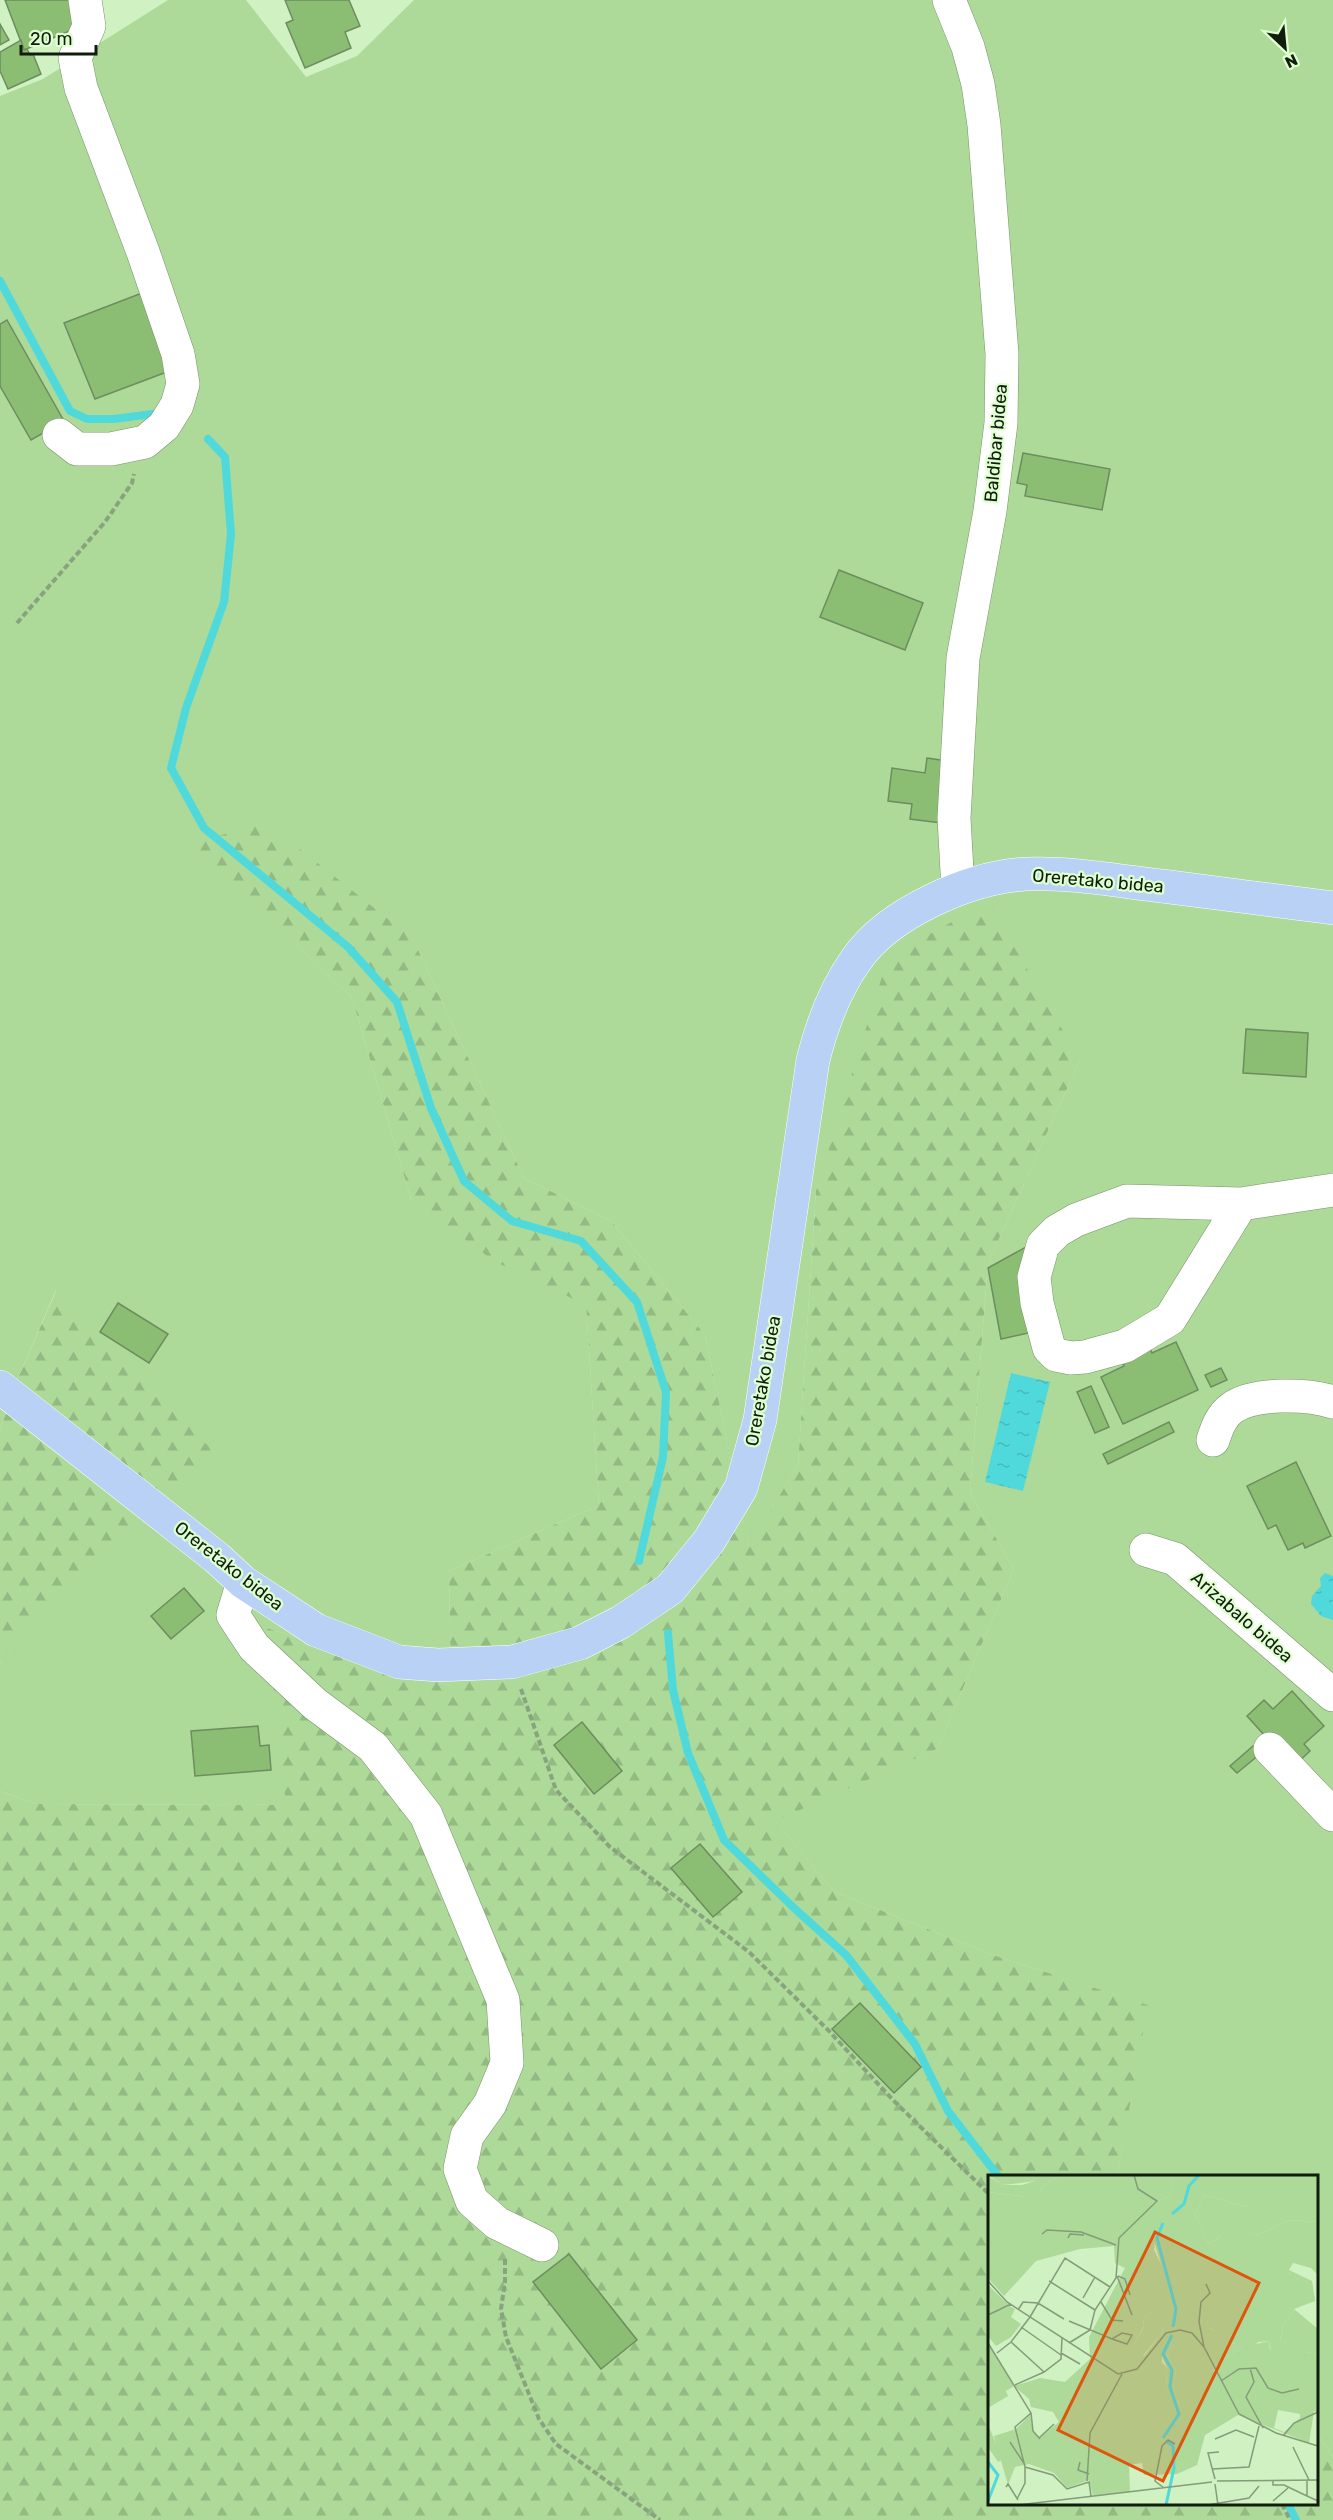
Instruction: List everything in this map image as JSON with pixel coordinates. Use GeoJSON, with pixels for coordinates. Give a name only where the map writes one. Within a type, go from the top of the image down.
{"type":"FeatureCollection","features":[{"type":"Feature","properties":{"kind":"main road","name":"Oreretako bidea"},"geometry":{"type":"LineString","coordinates":[[0,1387],[216,1558],[243,1582],[316,1630],[399,1662],[438,1665],[512,1662],[580,1643],[621,1622],[670,1589],[709,1542],[741,1488],[760,1420],[813,1060],[824,1019],[857,958],[880,935],[917,908],[958,889],[995,878],[1027,874],[1096,878],[1333,908]]}},
{"type":"Feature","properties":{"kind":"street"},"geometry":{"type":"LineString","coordinates":[[59,435],[77,449],[111,449],[145,442],[164,426],[177,405],[183,384],[178,354],[143,252],[81,88],[75,58],[89,26],[85,0]]}},
{"type":"Feature","properties":{"kind":"street","name":"Baldibar bidea"},"geometry":{"type":"LineString","coordinates":[[949,0],[968,47],[978,84],[984,125],[1002,354],[1001,423],[990,511],[963,658],[954,818],[958,889]]}},
{"type":"Feature","properties":{"kind":"street"},"geometry":{"type":"LineString","coordinates":[[1241,1204],[1170,1319],[1125,1346],[1085,1357],[1071,1358],[1056,1355],[1049,1348],[1037,1303],[1034,1276],[1043,1245],[1057,1231],[1076,1220],[1127,1201],[1241,1204],[1333,1190]]}},
{"type":"Feature","properties":{"kind":"street"},"geometry":{"type":"LineString","coordinates":[[1213,1440],[1219,1423],[1232,1407],[1264,1397],[1291,1395],[1333,1402]]}},
{"type":"Feature","properties":{"kind":"street","name":"Arizabalo bidea"},"geometry":{"type":"LineString","coordinates":[[1146,1550],[1175,1559],[1333,1695]]}},
{"type":"Feature","properties":{"kind":"street"},"geometry":{"type":"LineString","coordinates":[[243,1582],[233,1615],[254,1647],[315,1704],[373,1747],[426,1815],[503,2000],[507,2063],[490,2104],[467,2136],[460,2169],[472,2201],[496,2223],[542,2246]]}},
{"type":"Feature","properties":{"kind":"street"},"geometry":{"type":"LineString","coordinates":[[1270,1749],[1333,1815]]}},
{"type":"Feature","properties":{"kind":"path"},"geometry":{"type":"LineString","coordinates":[[17,623],[105,522],[132,483],[145,442]]}},
{"type":"Feature","properties":{"kind":"path"},"geometry":{"type":"LineString","coordinates":[[512,1662],[556,1790],[610,1847],[749,1952],[828,2030],[892,2100],[988,2193]]}},
{"type":"Feature","properties":{"kind":"path"},"geometry":{"type":"LineString","coordinates":[[496,2223],[505,2257],[505,2282],[501,2309],[506,2337],[539,2419],[556,2444],[660,2520]]}},
{"type":"Feature","properties":{"kind":"path"},"geometry":{"type":"LineString","coordinates":[[1282,2505],[1290,2520]]}},
{"type":"Feature","properties":{"kind":"green space"},"geometry":{"type":"Polygon","coordinates":[[[168,0],[246,0],[306,77],[357,56],[414,0],[1333,0],[1333,2458],[1318,2434],[1318,2175],[1117,2175],[1147,2005],[993,1955],[835,1892],[774,1820],[937,1749],[1014,1569],[970,1493],[988,1263],[1080,1060],[816,1191],[798,1465],[749,1547],[705,1335],[611,1221],[524,1178],[413,939],[192,844],[352,998],[411,1199],[586,1305],[599,1505],[449,1571],[451,1686],[267,1628],[287,1805],[37,1804],[0,1791],[0,1664],[12,1645],[56,1290],[17,1380],[0,1430],[0,96],[43,79],[168,0]]]}},
{"type":"Feature","properties":{"kind":"green space"},"geometry":{"type":"Polygon","coordinates":[[[266,822],[413,939],[524,1178],[611,1221],[705,1335],[749,1546],[798,1465],[816,1191],[888,957],[988,902],[1080,1060],[988,1263],[970,1493],[1014,1569],[937,1749],[775,1821],[835,1892],[993,1955],[1148,2005],[1117,2175],[988,2175],[988,2505],[1318,2505],[1318,2434],[1333,2458],[1333,2520],[0,2520],[0,1791],[37,1804],[286,1805],[267,1628],[451,1686],[449,1571],[599,1505],[586,1305],[494,1261],[411,1199],[352,998],[191,844],[266,822]]]}},
{"type":"Feature","properties":{"kind":"green space"},"geometry":{"type":"Polygon","coordinates":[[[57,1289],[213,1451],[12,1645],[0,1664],[0,1430],[17,1380],[57,1289]]]}},
{"type":"Feature","properties":{"kind":"water"},"geometry":{"type":"Polygon","coordinates":[[[1011,1373],[1050,1382],[1023,1491],[985,1482],[1011,1373]]]}},
{"type":"Feature","properties":{"kind":"water"},"geometry":{"type":"Polygon","coordinates":[[[1325,1573],[1333,1576],[1333,1620],[1321,1616],[1311,1604],[1312,1596],[1321,1586],[1320,1578],[1325,1573]]]}},
{"type":"Feature","properties":{"kind":"building"},"geometry":{"type":"Polygon","coordinates":[[[5,0],[75,0],[84,25],[24,50],[5,0]]]}},
{"type":"Feature","properties":{"kind":"building"},"geometry":{"type":"Polygon","coordinates":[[[285,0],[349,0],[360,26],[345,32],[351,48],[305,68],[286,23],[293,20],[285,0]]]}},
{"type":"Feature","properties":{"kind":"building"},"geometry":{"type":"Polygon","coordinates":[[[0,24],[9,40],[0,45],[0,24]]]}},
{"type":"Feature","properties":{"kind":"building"},"geometry":{"type":"Polygon","coordinates":[[[21,40],[24,50],[27,49],[30,55],[33,54],[41,74],[8,89],[0,71],[0,52],[21,40]]]}},
{"type":"Feature","properties":{"kind":"building"},"geometry":{"type":"Polygon","coordinates":[[[142,293],[172,370],[95,399],[64,323],[142,293]]]}},
{"type":"Feature","properties":{"kind":"building"},"geometry":{"type":"Polygon","coordinates":[[[7,320],[64,421],[31,440],[0,386],[0,324],[7,320]]]}},
{"type":"Feature","properties":{"kind":"building"},"geometry":{"type":"Polygon","coordinates":[[[1023,453],[1110,469],[1102,510],[1025,496],[1027,485],[1017,483],[1023,453]]]}},
{"type":"Feature","properties":{"kind":"building"},"geometry":{"type":"Polygon","coordinates":[[[839,570],[923,603],[905,650],[820,617],[839,570]]]}},
{"type":"Feature","properties":{"kind":"building"},"geometry":{"type":"Polygon","coordinates":[[[927,758],[947,761],[941,823],[910,819],[912,804],[888,801],[892,768],[925,773],[927,758]]]}},
{"type":"Feature","properties":{"kind":"building"},"geometry":{"type":"Polygon","coordinates":[[[1246,1029],[1308,1033],[1306,1077],[1243,1073],[1246,1029]]]}},
{"type":"Feature","properties":{"kind":"building"},"geometry":{"type":"Polygon","coordinates":[[[1035,1242],[1033,1332],[1001,1339],[988,1268],[1035,1242]]]}},
{"type":"Feature","properties":{"kind":"building"},"geometry":{"type":"Polygon","coordinates":[[[118,1303],[168,1334],[149,1363],[100,1332],[118,1303]]]}},
{"type":"Feature","properties":{"kind":"building"},"geometry":{"type":"Polygon","coordinates":[[[1147,1341],[1152,1353],[1176,1342],[1198,1390],[1123,1424],[1101,1377],[1124,1366],[1119,1354],[1147,1341]]]}},
{"type":"Feature","properties":{"kind":"building"},"geometry":{"type":"Polygon","coordinates":[[[1221,1368],[1227,1380],[1211,1387],[1205,1375],[1221,1368]]]}},
{"type":"Feature","properties":{"kind":"building"},"geometry":{"type":"Polygon","coordinates":[[[1091,1386],[1109,1427],[1095,1433],[1077,1392],[1091,1386]]]}},
{"type":"Feature","properties":{"kind":"building"},"geometry":{"type":"Polygon","coordinates":[[[1169,1422],[1174,1432],[1108,1464],[1103,1454],[1169,1422]]]}},
{"type":"Feature","properties":{"kind":"building"},"geometry":{"type":"Polygon","coordinates":[[[1296,1462],[1331,1536],[1305,1548],[1303,1543],[1288,1550],[1276,1525],[1268,1529],[1247,1486],[1296,1462]]]}},
{"type":"Feature","properties":{"kind":"building"},"geometry":{"type":"Polygon","coordinates":[[[184,1588],[204,1611],[171,1639],[151,1616],[184,1588]]]}},
{"type":"Feature","properties":{"kind":"building"},"geometry":{"type":"Polygon","coordinates":[[[1292,1691],[1324,1726],[1304,1744],[1310,1751],[1293,1767],[1247,1716],[1264,1700],[1273,1709],[1292,1691]]]}},
{"type":"Feature","properties":{"kind":"building"},"geometry":{"type":"Polygon","coordinates":[[[582,1722],[622,1771],[594,1794],[554,1745],[582,1722]]]}},
{"type":"Feature","properties":{"kind":"building"},"geometry":{"type":"Polygon","coordinates":[[[258,1726],[260,1746],[269,1745],[271,1770],[195,1776],[191,1731],[258,1726]]]}},
{"type":"Feature","properties":{"kind":"building"},"geometry":{"type":"Polygon","coordinates":[[[1253,1746],[1260,1754],[1237,1773],[1230,1766],[1253,1746]]]}},
{"type":"Feature","properties":{"kind":"building"},"geometry":{"type":"Polygon","coordinates":[[[700,1844],[742,1892],[713,1917],[671,1868],[700,1844]]]}},
{"type":"Feature","properties":{"kind":"building"},"geometry":{"type":"Polygon","coordinates":[[[860,2003],[921,2067],[894,2093],[832,2029],[860,2003]]]}},
{"type":"Feature","properties":{"kind":"building"},"geometry":{"type":"Polygon","coordinates":[[[569,2254],[637,2340],[601,2369],[533,2282],[569,2254]]]}},
{"type":"Feature","properties":{"kind":"waterway"},"geometry":{"type":"LineString","coordinates":[[0,281],[70,411],[87,419],[114,419],[160,413]]}},
{"type":"Feature","properties":{"kind":"waterway"},"geometry":{"type":"LineString","coordinates":[[208,439],[225,457],[231,534],[224,602],[186,708],[171,768],[204,828],[348,947],[397,1002],[431,1108],[464,1181],[512,1221],[581,1241],[637,1302],[666,1392],[663,1457],[639,1561]]}},
{"type":"Feature","properties":{"kind":"waterway"},"geometry":{"type":"LineString","coordinates":[[668,1633],[673,1690],[688,1753],[724,1840],[846,1955],[915,2044],[948,2111],[997,2175]]}},
{"type":"Feature","properties":{"kind":"waterway"},"geometry":{"type":"LineString","coordinates":[[1288,2505],[1296,2520]]}}]}
